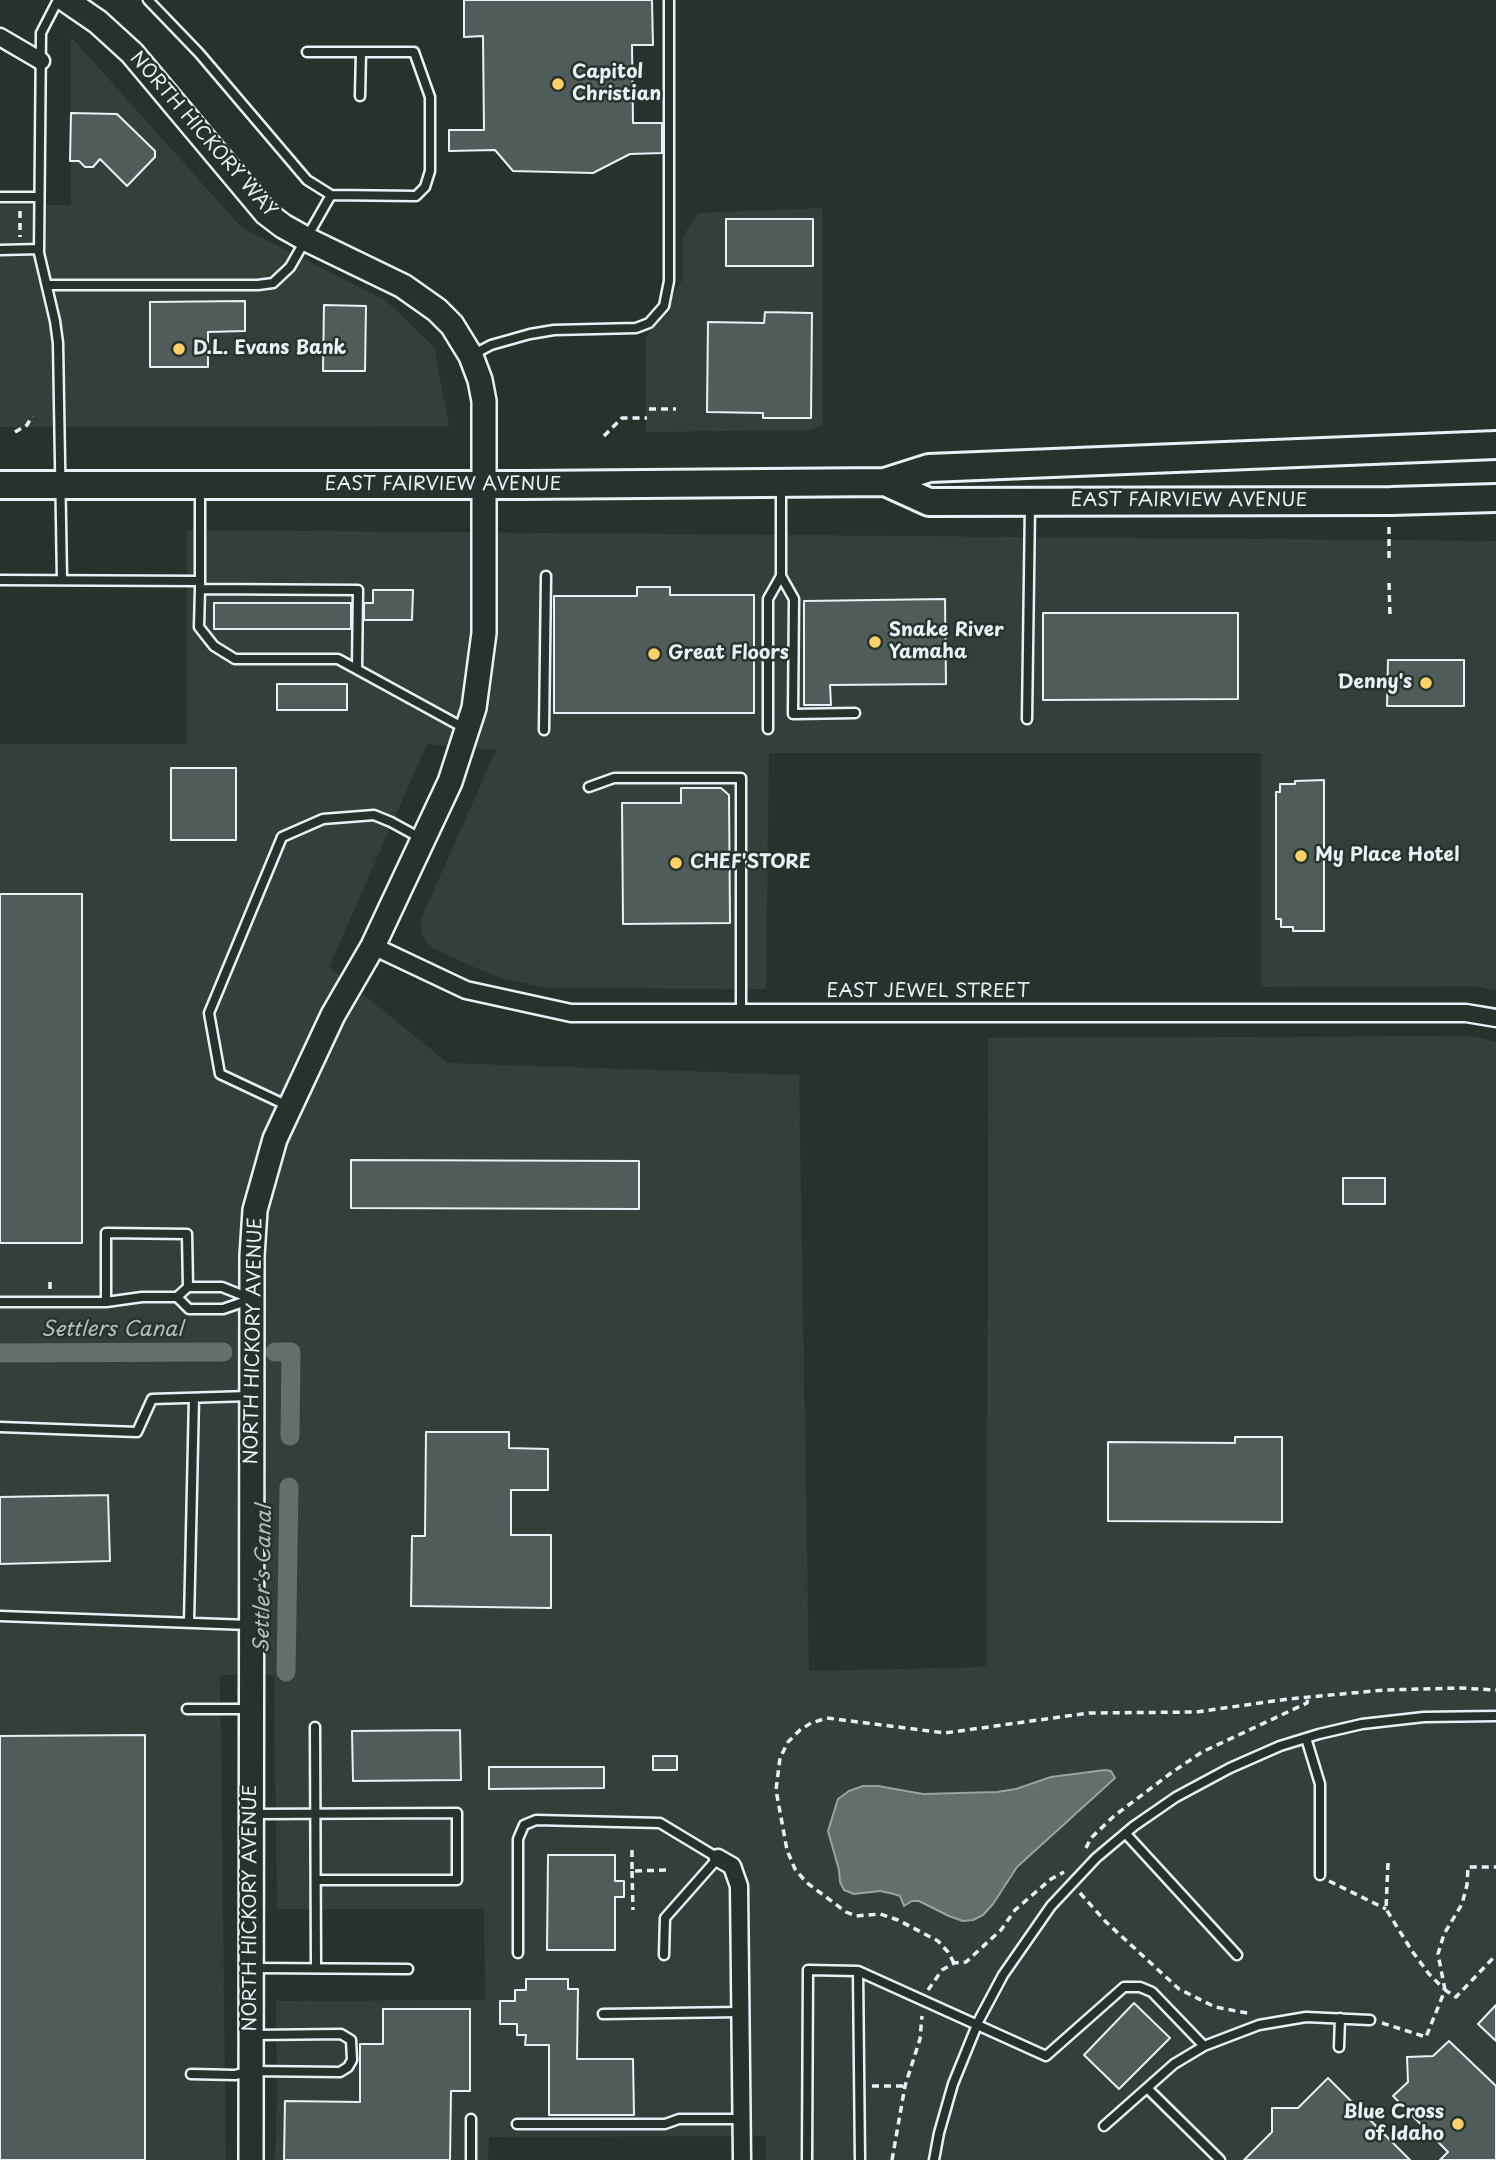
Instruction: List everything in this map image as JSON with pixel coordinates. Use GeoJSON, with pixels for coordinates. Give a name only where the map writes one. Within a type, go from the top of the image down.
{"type":"FeatureCollection","features":[{"type":"Feature","properties":{"kind":"main road","name":"EAST FAIRVIEW AVENUE"},"geometry":{"type":"LineString","coordinates":[[0,485],[885,482],[929,468],[1496,445]]}},
{"type":"Feature","properties":{"kind":"main road","name":"EAST FAIRVIEW AVENUE"},"geometry":{"type":"LineString","coordinates":[[885,482],[929,502],[1391,501],[1496,498]]}},
{"type":"Feature","properties":{"kind":"street","name":"NORTH HICKORY WAY"},"geometry":{"type":"LineString","coordinates":[[66,0],[98,22],[132,53],[267,213],[308,240],[421,297],[452,325],[471,356],[485,401],[486,485]]}},
{"type":"Feature","properties":{"kind":"street"},"geometry":{"type":"LineString","coordinates":[[0,37],[41,61]]}},
{"type":"Feature","properties":{"kind":"street","name":"NORTH HICKORY AVENUE"},"geometry":{"type":"LineString","coordinates":[[251,2160],[252,1298],[255,1210],[275,1139],[334,1015],[373,946],[450,782],[467,730],[474,708],[485,633],[486,485]]}},
{"type":"Feature","properties":{"kind":"street","name":"EAST JEWEL STREET"},"geometry":{"type":"LineString","coordinates":[[373,946],[466,990],[571,1013],[1465,1013],[1496,1018]]}},
{"type":"Feature","properties":{"kind":"street"},"geometry":{"type":"LineString","coordinates":[[718,1858],[732,1866],[739,1886],[741,2160]]}},
{"type":"Feature","properties":{"kind":"lane"},"geometry":{"type":"LineString","coordinates":[[58,0],[41,33],[39,249],[58,343],[62,580]]}},
{"type":"Feature","properties":{"kind":"lane"},"geometry":{"type":"LineString","coordinates":[[148,0],[199,53],[307,180],[331,195],[416,196],[425,187],[430,171],[430,97],[414,52],[307,52]]}},
{"type":"Feature","properties":{"kind":"lane"},"geometry":{"type":"LineString","coordinates":[[471,356],[491,345],[530,334],[636,328],[649,323],[664,306],[669,281],[670,0]]}},
{"type":"Feature","properties":{"kind":"lane"},"geometry":{"type":"LineString","coordinates":[[360,52],[360,96]]}},
{"type":"Feature","properties":{"kind":"lane"},"geometry":{"type":"LineString","coordinates":[[47,285],[267,284],[282,276],[308,240],[331,195]]}},
{"type":"Feature","properties":{"kind":"lane"},"geometry":{"type":"LineString","coordinates":[[0,197],[39,197]]}},
{"type":"Feature","properties":{"kind":"lane"},"geometry":{"type":"LineString","coordinates":[[0,250],[39,249]]}},
{"type":"Feature","properties":{"kind":"lane"},"geometry":{"type":"LineString","coordinates":[[781,484],[781,576],[793,599],[793,714],[855,713]]}},
{"type":"Feature","properties":{"kind":"lane"},"geometry":{"type":"LineString","coordinates":[[200,485],[200,626],[214,646],[235,659],[338,659],[467,730]]}},
{"type":"Feature","properties":{"kind":"lane"},"geometry":{"type":"LineString","coordinates":[[1027,719],[1030,502]]}},
{"type":"Feature","properties":{"kind":"lane"},"geometry":{"type":"LineString","coordinates":[[544,730],[547,576]]}},
{"type":"Feature","properties":{"kind":"lane"},"geometry":{"type":"LineString","coordinates":[[768,729],[768,599],[781,576]]}},
{"type":"Feature","properties":{"kind":"lane"},"geometry":{"type":"LineString","coordinates":[[0,580],[358,590],[357,669]]}},
{"type":"Feature","properties":{"kind":"lane"},"geometry":{"type":"LineString","coordinates":[[589,787],[614,778],[741,778],[741,1013]]}},
{"type":"Feature","properties":{"kind":"lane"},"geometry":{"type":"LineString","coordinates":[[290,1107],[220,1073],[209,1013],[282,837],[323,819],[374,815],[422,839]]}},
{"type":"Feature","properties":{"kind":"lane"},"geometry":{"type":"LineString","coordinates":[[107,1302],[106,1233],[187,1234],[188,1287]]}},
{"type":"Feature","properties":{"kind":"lane"},"geometry":{"type":"LineString","coordinates":[[0,1302],[107,1302],[142,1297],[177,1297],[188,1287],[222,1287],[252,1298]]}},
{"type":"Feature","properties":{"kind":"lane"},"geometry":{"type":"LineString","coordinates":[[177,1297],[189,1309],[223,1309],[252,1298]]}},
{"type":"Feature","properties":{"kind":"lane"},"geometry":{"type":"LineString","coordinates":[[0,1427],[138,1432],[152,1399],[252,1396]]}},
{"type":"Feature","properties":{"kind":"lane"},"geometry":{"type":"LineString","coordinates":[[189,1622],[194,1398]]}},
{"type":"Feature","properties":{"kind":"lane"},"geometry":{"type":"LineString","coordinates":[[0,1616],[251,1625]]}},
{"type":"Feature","properties":{"kind":"lane"},"geometry":{"type":"LineString","coordinates":[[187,1709],[251,1709]]}},
{"type":"Feature","properties":{"kind":"lane"},"geometry":{"type":"LineString","coordinates":[[934,2160],[953,2084],[977,2026],[1003,1975],[1043,1917],[1096,1858],[1126,1834],[1176,1797],[1219,1773],[1280,1746],[1362,1724],[1424,1717],[1496,1716]]}},
{"type":"Feature","properties":{"kind":"lane"},"geometry":{"type":"LineString","coordinates":[[315,1727],[316,1968]]}},
{"type":"Feature","properties":{"kind":"lane"},"geometry":{"type":"LineString","coordinates":[[1306,1738],[1320,1784],[1320,1875]]}},
{"type":"Feature","properties":{"kind":"lane"},"geometry":{"type":"LineString","coordinates":[[251,1814],[457,1812],[457,1880],[316,1880]]}},
{"type":"Feature","properties":{"kind":"lane"},"geometry":{"type":"LineString","coordinates":[[518,1953],[518,1839],[524,1825],[536,1820],[660,1823],[718,1858],[665,1918],[664,1955]]}},
{"type":"Feature","properties":{"kind":"lane"},"geometry":{"type":"LineString","coordinates":[[1126,1834],[1237,1955]]}},
{"type":"Feature","properties":{"kind":"lane"},"geometry":{"type":"LineString","coordinates":[[251,1968],[408,1969]]}},
{"type":"Feature","properties":{"kind":"lane"},"geometry":{"type":"LineString","coordinates":[[807,2160],[808,1970],[858,1970],[1046,2056],[1124,1987],[1140,1987],[1152,1992],[1204,2046]]}},
{"type":"Feature","properties":{"kind":"lane"},"geometry":{"type":"LineString","coordinates":[[858,1970],[860,2160]]}},
{"type":"Feature","properties":{"kind":"lane"},"geometry":{"type":"LineString","coordinates":[[603,2014],[740,2012]]}},
{"type":"Feature","properties":{"kind":"lane"},"geometry":{"type":"LineString","coordinates":[[1104,2126],[1174,2064],[1204,2046],[1259,2025],[1306,2017],[1370,2020]]}},
{"type":"Feature","properties":{"kind":"lane"},"geometry":{"type":"LineString","coordinates":[[1339,2047],[1340,2018]]}},
{"type":"Feature","properties":{"kind":"lane"},"geometry":{"type":"LineString","coordinates":[[191,2074],[235,2075],[251,2071],[340,2072],[348,2067],[352,2060],[351,2040],[341,2034],[251,2035]]}},
{"type":"Feature","properties":{"kind":"lane"},"geometry":{"type":"LineString","coordinates":[[1147,2088],[1220,2160]]}},
{"type":"Feature","properties":{"kind":"lane"},"geometry":{"type":"LineString","coordinates":[[471,2119],[471,2160]]}},
{"type":"Feature","properties":{"kind":"lane"},"geometry":{"type":"LineString","coordinates":[[517,2124],[665,2124],[679,2119],[741,2119]]}},
{"type":"Feature","properties":{"kind":"path"},"geometry":{"type":"LineString","coordinates":[[20,211],[20,243]]}},
{"type":"Feature","properties":{"kind":"path"},"geometry":{"type":"LineString","coordinates":[[649,409],[676,409]]}},
{"type":"Feature","properties":{"kind":"path"},"geometry":{"type":"LineString","coordinates":[[15,432],[27,425],[32,416]]}},
{"type":"Feature","properties":{"kind":"path"},"geometry":{"type":"LineString","coordinates":[[604,436],[622,418],[647,418]]}},
{"type":"Feature","properties":{"kind":"path"},"geometry":{"type":"LineString","coordinates":[[1389,527],[1389,563]]}},
{"type":"Feature","properties":{"kind":"path"},"geometry":{"type":"LineString","coordinates":[[1389,583],[1390,616]]}},
{"type":"Feature","properties":{"kind":"path"},"geometry":{"type":"LineString","coordinates":[[50,1278],[50,1294]]}},
{"type":"Feature","properties":{"kind":"path"},"geometry":{"type":"LineString","coordinates":[[954,1963],[938,1941],[898,1920],[880,1914],[856,1916],[846,1912],[806,1882],[796,1869],[787,1850],[776,1790],[780,1758],[788,1742],[800,1730],[827,1718],[945,1733],[1089,1713],[1196,1712],[1384,1690],[1496,1690]]}},
{"type":"Feature","properties":{"kind":"path"},"geometry":{"type":"LineString","coordinates":[[1081,1854],[1091,1838],[1114,1815],[1171,1773],[1202,1752],[1302,1706],[1307,1703],[1308,1697]]}},
{"type":"Feature","properties":{"kind":"path"},"geometry":{"type":"LineString","coordinates":[[632,1850],[633,1910]]}},
{"type":"Feature","properties":{"kind":"path"},"geometry":{"type":"LineString","coordinates":[[1386,1909],[1388,1863]]}},
{"type":"Feature","properties":{"kind":"path"},"geometry":{"type":"LineString","coordinates":[[1370,2020],[1426,2037],[1445,1990],[1438,1954],[1444,1934],[1462,1904],[1468,1867],[1496,1867]]}},
{"type":"Feature","properties":{"kind":"path"},"geometry":{"type":"LineString","coordinates":[[925,1995],[942,1970],[954,1963],[966,1962],[1001,1930],[1015,1910],[1068,1868]]}},
{"type":"Feature","properties":{"kind":"path"},"geometry":{"type":"LineString","coordinates":[[632,1871],[668,1870]]}},
{"type":"Feature","properties":{"kind":"path"},"geometry":{"type":"LineString","coordinates":[[1320,1875],[1386,1909],[1429,1974],[1456,1997],[1496,1955]]}},
{"type":"Feature","properties":{"kind":"path"},"geometry":{"type":"LineString","coordinates":[[1079,1891],[1106,1922],[1179,1989],[1215,2007],[1258,2015],[1274,2023]]}},
{"type":"Feature","properties":{"kind":"path"},"geometry":{"type":"LineString","coordinates":[[892,2160],[905,2086],[920,2039],[922,2016]]}},
{"type":"Feature","properties":{"kind":"path"},"geometry":{"type":"LineString","coordinates":[[885,2086],[905,2086]]}},
{"type":"Feature","properties":{"kind":"shaded area"},"geometry":{"type":"Polygon","coordinates":[[[71,37],[242,228],[385,300],[434,347],[449,426],[0,427],[0,205],[71,205],[71,37]]]}},
{"type":"Feature","properties":{"kind":"shaded area"},"geometry":{"type":"Polygon","coordinates":[[[822,208],[823,425],[810,430],[646,432],[646,337],[683,279],[683,236],[699,213],[822,208]]]}},
{"type":"Feature","properties":{"kind":"shaded area"},"geometry":{"type":"Polygon","coordinates":[[[187,530],[1496,541],[1496,991],[1476,986],[1261,987],[1261,753],[769,753],[766,989],[550,988],[506,980],[469,965],[429,946],[421,932],[421,919],[496,750],[427,744],[329,967],[448,1063],[799,1075],[809,1671],[987,1667],[988,1038],[1472,1036],[1496,1042],[1496,2160],[766,2160],[766,2136],[489,2137],[488,2160],[275,2160],[276,2001],[485,2000],[484,1909],[277,1909],[274,1675],[220,1675],[226,2160],[0,2160],[0,744],[187,744],[187,530]]]}},
{"type":"Feature","properties":{"kind":"shaded area"},"geometry":{"type":"Polygon","coordinates":[[[1111,1771],[1115,1778],[1017,1867],[993,1904],[983,1915],[973,1920],[963,1921],[919,1901],[912,1901],[904,1906],[900,1896],[894,1894],[880,1891],[854,1894],[844,1890],[840,1882],[828,1831],[838,1799],[849,1791],[863,1786],[878,1786],[923,1794],[997,1792],[1016,1789],[1051,1777],[1111,1771]]]}},
{"type":"Feature","properties":{"kind":"building","name":"Capitol Christian"},"geometry":{"type":"Polygon","coordinates":[[[464,0],[652,0],[653,45],[632,45],[633,123],[662,123],[662,153],[630,154],[593,173],[513,171],[495,150],[449,151],[449,130],[484,130],[483,36],[464,37],[464,0]]]}},
{"type":"Feature","properties":{"kind":"building"},"geometry":{"type":"Polygon","coordinates":[[[71,113],[117,114],[155,151],[155,157],[127,186],[100,159],[93,167],[85,167],[79,161],[70,161],[71,113]]]}},
{"type":"Feature","properties":{"kind":"building"},"geometry":{"type":"Polygon","coordinates":[[[726,219],[813,219],[813,266],[726,266],[726,219]]]}},
{"type":"Feature","properties":{"kind":"building","name":"D.L. Evans Bank"},"geometry":{"type":"Polygon","coordinates":[[[245,301],[245,331],[208,332],[208,367],[150,367],[150,302],[245,301]]]}},
{"type":"Feature","properties":{"kind":"building"},"geometry":{"type":"Polygon","coordinates":[[[324,305],[366,306],[365,371],[323,371],[324,305]]]}},
{"type":"Feature","properties":{"kind":"building"},"geometry":{"type":"Polygon","coordinates":[[[765,312],[812,313],[811,418],[763,418],[763,413],[707,412],[708,322],[764,323],[765,312]]]}},
{"type":"Feature","properties":{"kind":"building","name":"Great Floors"},"geometry":{"type":"Polygon","coordinates":[[[637,587],[670,587],[670,595],[754,595],[754,713],[554,713],[554,596],[637,596],[637,587]]]}},
{"type":"Feature","properties":{"kind":"building"},"geometry":{"type":"Polygon","coordinates":[[[373,590],[413,590],[412,620],[364,620],[364,603],[373,603],[373,590]]]}},
{"type":"Feature","properties":{"kind":"building","name":"Snake River Yamaha"},"geometry":{"type":"Polygon","coordinates":[[[945,599],[946,684],[830,685],[831,705],[804,705],[804,601],[945,599]]]}},
{"type":"Feature","properties":{"kind":"building"},"geometry":{"type":"Polygon","coordinates":[[[214,603],[351,603],[351,629],[214,629],[214,603]]]}},
{"type":"Feature","properties":{"kind":"building"},"geometry":{"type":"Polygon","coordinates":[[[1043,613],[1238,613],[1238,699],[1043,700],[1043,613]]]}},
{"type":"Feature","properties":{"kind":"building","name":"Denny's"},"geometry":{"type":"Polygon","coordinates":[[[1388,660],[1464,660],[1464,706],[1387,706],[1388,660]]]}},
{"type":"Feature","properties":{"kind":"building"},"geometry":{"type":"Polygon","coordinates":[[[277,684],[347,684],[347,710],[277,710],[277,684]]]}},
{"type":"Feature","properties":{"kind":"building"},"geometry":{"type":"Polygon","coordinates":[[[171,768],[236,768],[236,840],[171,840],[171,768]]]}},
{"type":"Feature","properties":{"kind":"building","name":"My Place Hotel"},"geometry":{"type":"Polygon","coordinates":[[[1324,780],[1324,931],[1293,931],[1293,927],[1281,927],[1281,919],[1276,919],[1276,792],[1280,792],[1280,784],[1324,780]]]}},
{"type":"Feature","properties":{"kind":"building","name":"CHEF'STORE"},"geometry":{"type":"Polygon","coordinates":[[[681,788],[721,788],[729,795],[730,923],[623,924],[622,803],[681,803],[681,788]]]}},
{"type":"Feature","properties":{"kind":"building"},"geometry":{"type":"Polygon","coordinates":[[[0,894],[82,894],[82,1243],[0,1243],[0,894]]]}},
{"type":"Feature","properties":{"kind":"building"},"geometry":{"type":"Polygon","coordinates":[[[351,1160],[639,1161],[639,1209],[351,1208],[351,1160]]]}},
{"type":"Feature","properties":{"kind":"building"},"geometry":{"type":"Polygon","coordinates":[[[1343,1178],[1385,1178],[1385,1204],[1343,1204],[1343,1178]]]}},
{"type":"Feature","properties":{"kind":"building"},"geometry":{"type":"Polygon","coordinates":[[[426,1432],[509,1432],[509,1448],[548,1449],[548,1490],[511,1490],[511,1535],[551,1535],[551,1608],[411,1606],[412,1536],[425,1536],[426,1432]]]}},
{"type":"Feature","properties":{"kind":"building"},"geometry":{"type":"Polygon","coordinates":[[[1235,1437],[1282,1437],[1282,1522],[1108,1521],[1108,1442],[1235,1443],[1235,1437]]]}},
{"type":"Feature","properties":{"kind":"building"},"geometry":{"type":"Polygon","coordinates":[[[108,1495],[110,1561],[0,1564],[0,1497],[108,1495]]]}},
{"type":"Feature","properties":{"kind":"building"},"geometry":{"type":"Polygon","coordinates":[[[460,1730],[461,1780],[353,1781],[352,1731],[460,1730]]]}},
{"type":"Feature","properties":{"kind":"building"},"geometry":{"type":"Polygon","coordinates":[[[145,1735],[145,2160],[0,2160],[0,1736],[145,1735]]]}},
{"type":"Feature","properties":{"kind":"building"},"geometry":{"type":"Polygon","coordinates":[[[653,1756],[677,1756],[677,1770],[653,1770],[653,1756]]]}},
{"type":"Feature","properties":{"kind":"building"},"geometry":{"type":"Polygon","coordinates":[[[489,1767],[604,1767],[604,1788],[489,1789],[489,1767]]]}},
{"type":"Feature","properties":{"kind":"building"},"geometry":{"type":"Polygon","coordinates":[[[548,1855],[615,1855],[615,1881],[624,1881],[624,1897],[615,1897],[615,1950],[547,1950],[548,1855]]]}},
{"type":"Feature","properties":{"kind":"building"},"geometry":{"type":"Polygon","coordinates":[[[526,1979],[568,1979],[568,1989],[578,1989],[577,2059],[633,2059],[634,2115],[549,2115],[549,2045],[525,2045],[526,2035],[517,2035],[517,2024],[500,2024],[500,2001],[515,2001],[515,1990],[526,1990],[526,1979]]]}},
{"type":"Feature","properties":{"kind":"building"},"geometry":{"type":"Polygon","coordinates":[[[1134,2003],[1170,2038],[1119,2089],[1084,2055],[1134,2003]]]}},
{"type":"Feature","properties":{"kind":"building"},"geometry":{"type":"Polygon","coordinates":[[[1496,2005],[1496,2041],[1478,2024],[1496,2005]]]}},
{"type":"Feature","properties":{"kind":"building"},"geometry":{"type":"Polygon","coordinates":[[[383,2009],[470,2009],[470,2091],[451,2091],[450,2160],[284,2160],[285,2101],[360,2102],[360,2044],[383,2044],[383,2009]]]}},
{"type":"Feature","properties":{"kind":"building","name":"Blue Cross of Idaho"},"geometry":{"type":"Polygon","coordinates":[[[1449,2041],[1496,2086],[1496,2160],[1440,2160],[1448,2152],[1393,2096],[1408,2082],[1407,2057],[1433,2056],[1449,2041]]]}},
{"type":"Feature","properties":{"kind":"building","name":"Blue Cross of Idaho"},"geometry":{"type":"Polygon","coordinates":[[[1328,2078],[1410,2160],[1244,2160],[1272,2132],[1272,2108],[1298,2108],[1328,2078]]]}},
{"type":"Feature","properties":{"kind":"waterway","name":"Settlers Canal"},"geometry":{"type":"LineString","coordinates":[[0,1353],[223,1352]]}},
{"type":"Feature","properties":{"kind":"waterway","name":"Settler's Canal"},"geometry":{"type":"LineString","coordinates":[[275,1352],[291,1352],[290,1436]]}},
{"type":"Feature","properties":{"kind":"waterway","name":"Settler's Canal"},"geometry":{"type":"LineString","coordinates":[[286,1672],[289,1487]]}},
{"type":"Feature","properties":{"kind":"place","name":"Capitol Christian"},"geometry":{"type":"Point","coordinates":[558,84]}},
{"type":"Feature","properties":{"kind":"place","name":"D.L. Evans Bank"},"geometry":{"type":"Point","coordinates":[179,349]}},
{"type":"Feature","properties":{"kind":"place","name":"Snake River Yamaha"},"geometry":{"type":"Point","coordinates":[875,642]}},
{"type":"Feature","properties":{"kind":"place","name":"Great Floors"},"geometry":{"type":"Point","coordinates":[654,654]}},
{"type":"Feature","properties":{"kind":"place","name":"Denny's"},"geometry":{"type":"Point","coordinates":[1426,683]}},
{"type":"Feature","properties":{"kind":"place","name":"My Place Hotel"},"geometry":{"type":"Point","coordinates":[1301,856]}},
{"type":"Feature","properties":{"kind":"place","name":"CHEF'STORE"},"geometry":{"type":"Point","coordinates":[676,863]}},
{"type":"Feature","properties":{"kind":"place","name":"Blue Cross of Idaho"},"geometry":{"type":"Point","coordinates":[1458,2124]}}]}
